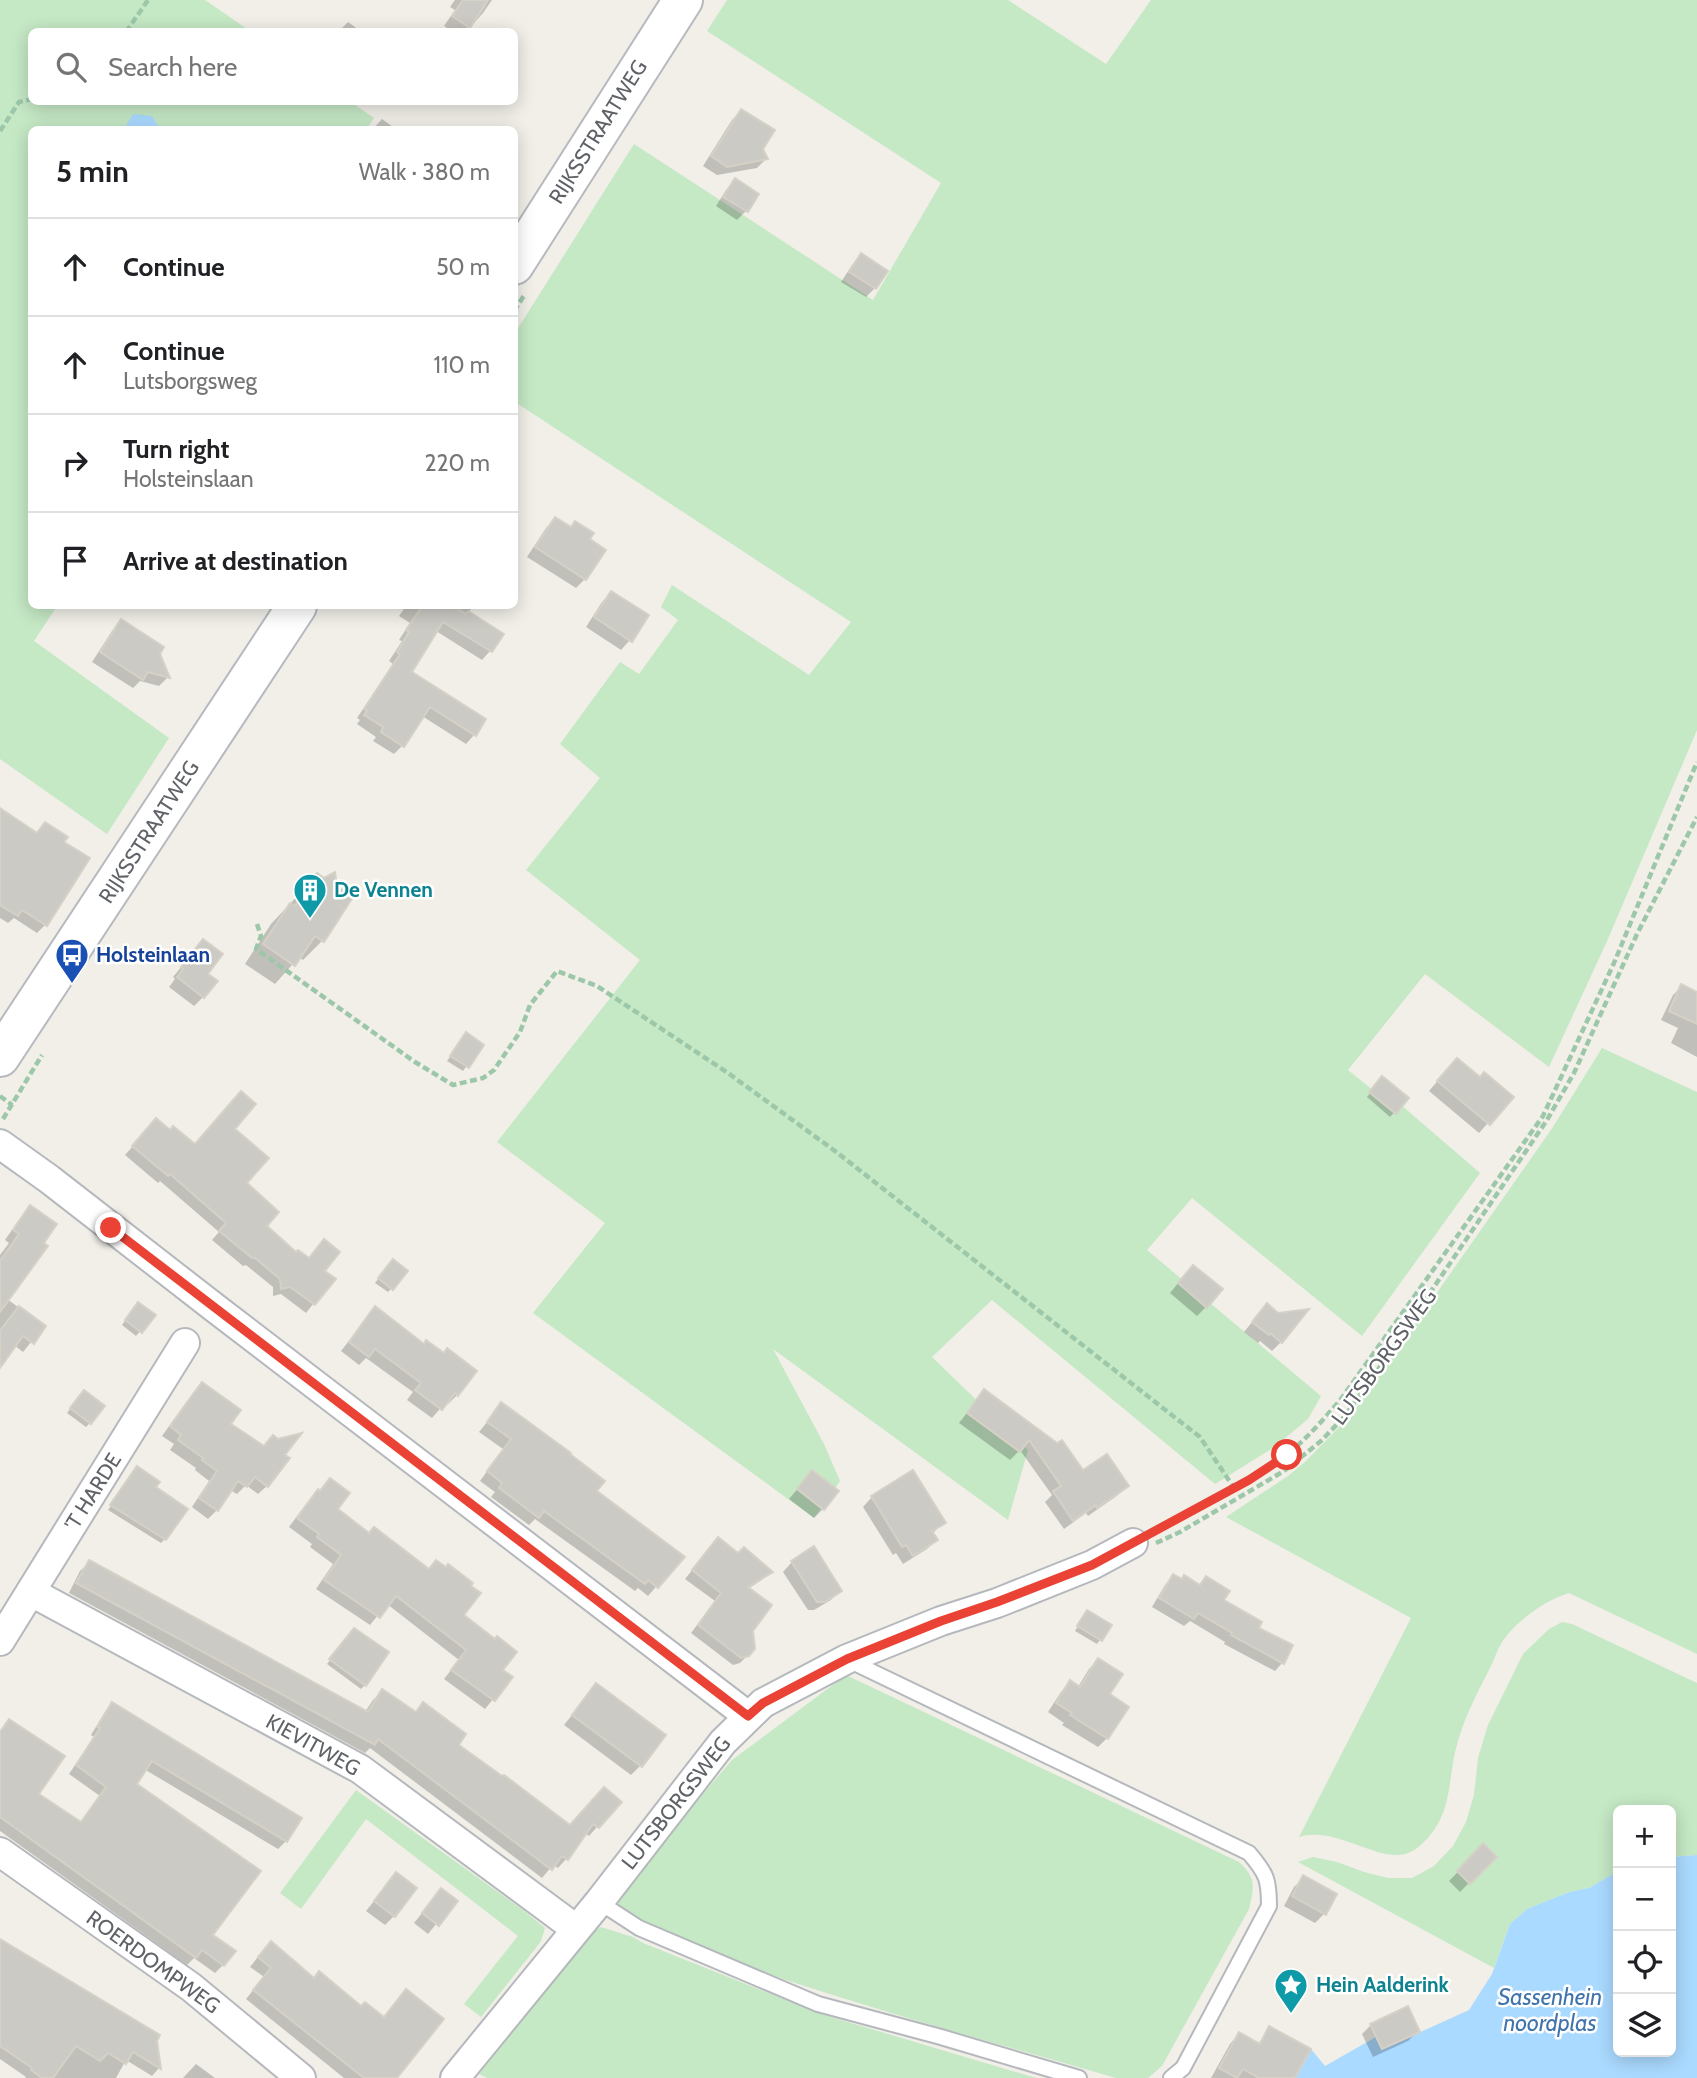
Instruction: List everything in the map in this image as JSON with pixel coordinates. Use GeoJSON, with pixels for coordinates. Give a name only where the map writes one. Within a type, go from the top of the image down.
{"type":"FeatureCollection","features":[{"type":"Feature","properties":{"kind":"main road","name":"RIJKSSTRAATWEG"},"geometry":{"type":"LineString","coordinates":[[518,259],[683,0]]}},
{"type":"Feature","properties":{"kind":"main road","name":"RIJKSSTRAATWEG"},"geometry":{"type":"LineString","coordinates":[[0,1057],[295,609]]}},
{"type":"Feature","properties":{"kind":"street"},"geometry":{"type":"LineString","coordinates":[[0,1144],[748,1716]]}},
{"type":"Feature","properties":{"kind":"street","name":"'T HARDE"},"geometry":{"type":"LineString","coordinates":[[0,1640],[185,1343]]}},
{"type":"Feature","properties":{"kind":"street","name":"LUTSBORGSWEG"},"geometry":{"type":"LineString","coordinates":[[455,2078],[599,1902],[689,1783],[723,1742],[763,1703],[847,1659],[1092,1565],[1133,1543]]}},
{"type":"Feature","properties":{"kind":"street","name":"KIEVITWEG"},"geometry":{"type":"LineString","coordinates":[[31,1592],[360,1769],[576,1928]]}},
{"type":"Feature","properties":{"kind":"street","name":"ROERDOMPWEG"},"geometry":{"type":"LineString","coordinates":[[0,1852],[191,1987],[301,2078]]}},
{"type":"Feature","properties":{"kind":"lane"},"geometry":{"type":"LineString","coordinates":[[847,1659],[1249,1853],[1261,1867],[1269,1884],[1269,1906],[1183,2068],[1171,2078]]}},
{"type":"Feature","properties":{"kind":"lane"},"geometry":{"type":"LineString","coordinates":[[599,1902],[639,1928],[818,2004],[1079,2078]]}},
{"type":"Feature","properties":{"kind":"path"},"geometry":{"type":"LineString","coordinates":[[129,28],[148,0]]}},
{"type":"Feature","properties":{"kind":"path"},"geometry":{"type":"LineString","coordinates":[[0,131],[19,102],[28,100]]}},
{"type":"Feature","properties":{"kind":"path","name":"LUTSBORGSWEG"},"geometry":{"type":"LineString","coordinates":[[1133,1543],[1234,1488],[1287,1455],[1317,1428],[1341,1399],[1543,1116],[1614,963],[1697,762]]}},
{"type":"Feature","properties":{"kind":"path","name":"LUTSBORGSWEG"},"geometry":{"type":"LineString","coordinates":[[1133,1543],[1158,1544],[1284,1471],[1321,1441],[1344,1417],[1547,1120],[1574,1073],[1637,934],[1697,817]]}},
{"type":"Feature","properties":{"kind":"path"},"geometry":{"type":"LineString","coordinates":[[257,924],[261,936],[256,949],[415,1062],[453,1085],[482,1078],[494,1070],[520,1032],[530,1005],[557,971],[597,986],[728,1073],[835,1151],[1200,1437],[1234,1488]]}},
{"type":"Feature","properties":{"kind":"path"},"geometry":{"type":"LineString","coordinates":[[0,1096],[12,1105]]}},
{"type":"Feature","properties":{"kind":"green space"},"geometry":{"type":"Polygon","coordinates":[[[0,0],[205,0],[246,28],[28,28],[28,105],[355,105],[374,118],[369,126],[28,126],[28,609],[55,609],[34,641],[169,738],[107,834],[0,759],[0,0]]]}},
{"type":"Feature","properties":{"kind":"green space"},"geometry":{"type":"Polygon","coordinates":[[[727,0],[1008,0],[1106,64],[1151,0],[1697,0],[1697,730],[1608,939],[1549,1067],[1425,974],[1348,1070],[1395,1108],[1400,1104],[1480,1173],[1362,1336],[1192,1198],[1147,1250],[1321,1396],[1308,1419],[1273,1448],[1215,1484],[992,1300],[932,1357],[1028,1450],[1008,1520],[773,1349],[824,1444],[840,1481],[814,1518],[533,1313],[605,1223],[497,1142],[640,960],[526,870],[600,778],[560,744],[620,662],[639,674],[678,620],[661,607],[672,585],[809,675],[851,622],[518,404],[518,328],[634,144],[873,300],[941,183],[707,31],[727,0]]]}},
{"type":"Feature","properties":{"kind":"green space"},"geometry":{"type":"Polygon","coordinates":[[[1602,1048],[1697,1092],[1697,1654],[1569,1593],[1560,1596],[1525,1618],[1500,1646],[1461,1730],[1440,1821],[1423,1843],[1410,1852],[1397,1855],[1328,1836],[1299,1837],[1411,1618],[1226,1517],[1288,1476],[1352,1414],[1553,1127],[1602,1048]]]}},
{"type":"Feature","properties":{"kind":"green space"},"geometry":{"type":"Polygon","coordinates":[[[1562,1622],[1572,1624],[1697,1683],[1697,1855],[1676,1857],[1676,1805],[1613,1805],[1613,1874],[1589,1888],[1569,1892],[1527,1909],[1510,1924],[1494,1968],[1298,1862],[1313,1857],[1388,1878],[1412,1878],[1434,1866],[1453,1846],[1466,1822],[1474,1795],[1478,1758],[1488,1725],[1523,1654],[1549,1629],[1562,1622]]]}},
{"type":"Feature","properties":{"kind":"green space"},"geometry":{"type":"Polygon","coordinates":[[[846,1675],[1239,1862],[1249,1873],[1253,1889],[1249,1909],[1162,2066],[1148,2078],[1116,2078],[784,1979],[722,1957],[620,1909],[617,1900],[732,1760],[846,1675]]]}},
{"type":"Feature","properties":{"kind":"green space"},"geometry":{"type":"Polygon","coordinates":[[[356,1790],[545,1928],[541,1941],[481,2017],[464,2004],[518,1936],[366,1819],[301,1909],[280,1893],[356,1790]]]}},
{"type":"Feature","properties":{"kind":"green space"},"geometry":{"type":"Polygon","coordinates":[[[601,1927],[633,1937],[821,2014],[1036,2078],[487,2078],[479,2074],[589,1935],[601,1927]]]}},
{"type":"Feature","properties":{"kind":"water"},"geometry":{"type":"Polygon","coordinates":[[[133,114],[152,116],[158,126],[126,126],[133,114]]]}},
{"type":"Feature","properties":{"kind":"water","name":"Sassenhein noordplas"},"geometry":{"type":"Polygon","coordinates":[[[1697,1855],[1697,2078],[1295,2078],[1311,2049],[1325,2066],[1376,2037],[1383,2049],[1469,2010],[1492,1974],[1510,1924],[1527,1909],[1569,1892],[1589,1888],[1613,1874],[1613,2057],[1676,2057],[1676,1857],[1697,1855]]]}},
{"type":"Feature","properties":{"kind":"building"},"geometry":{"type":"Polygon","coordinates":[[[463,0],[488,0],[470,28],[452,16],[463,0]]]}},
{"type":"Feature","properties":{"kind":"building"},"geometry":{"type":"Polygon","coordinates":[[[741,109],[775,130],[763,149],[768,159],[727,167],[711,156],[741,109]]]}},
{"type":"Feature","properties":{"kind":"building"},"geometry":{"type":"Polygon","coordinates":[[[735,178],[759,194],[748,212],[723,197],[735,178]]]}},
{"type":"Feature","properties":{"kind":"building"},"geometry":{"type":"Polygon","coordinates":[[[861,253],[888,271],[876,289],[849,272],[861,253]]]}},
{"type":"Feature","properties":{"kind":"building"},"geometry":{"type":"Polygon","coordinates":[[[555,517],[571,527],[575,521],[594,533],[590,539],[606,550],[586,580],[535,547],[555,517]]]}},
{"type":"Feature","properties":{"kind":"building"},"geometry":{"type":"Polygon","coordinates":[[[611,591],[649,615],[632,642],[594,617],[611,591]]]}},
{"type":"Feature","properties":{"kind":"building"},"geometry":{"type":"Polygon","coordinates":[[[420,609],[458,609],[466,614],[468,611],[504,634],[492,652],[443,622],[412,672],[486,719],[476,736],[430,707],[404,747],[381,732],[383,727],[364,715],[367,711],[364,709],[400,654],[397,652],[409,632],[406,630],[420,609]]]}},
{"type":"Feature","properties":{"kind":"building"},"geometry":{"type":"Polygon","coordinates":[[[121,619],[164,647],[160,654],[170,678],[148,672],[143,680],[100,652],[121,619]]]}},
{"type":"Feature","properties":{"kind":"building"},"geometry":{"type":"Polygon","coordinates":[[[0,808],[37,833],[45,822],[68,837],[64,842],[90,858],[47,926],[22,910],[18,916],[0,905],[0,808]]]}},
{"type":"Feature","properties":{"kind":"building","name":"De Vennen"},"geometry":{"type":"Polygon","coordinates":[[[335,872],[337,886],[353,897],[324,942],[315,936],[295,966],[263,944],[290,903],[295,906],[317,873],[324,878],[335,872]]]}},
{"type":"Feature","properties":{"kind":"building"},"geometry":{"type":"Polygon","coordinates":[[[203,939],[223,954],[208,974],[218,981],[204,998],[177,977],[183,969],[181,967],[203,939]]]}},
{"type":"Feature","properties":{"kind":"building"},"geometry":{"type":"Polygon","coordinates":[[[1681,984],[1697,992],[1697,1024],[1669,1011],[1681,984]]]}},
{"type":"Feature","properties":{"kind":"building"},"geometry":{"type":"Polygon","coordinates":[[[466,1032],[484,1045],[469,1068],[450,1056],[466,1032]]]}},
{"type":"Feature","properties":{"kind":"building"},"geometry":{"type":"Polygon","coordinates":[[[1457,1058],[1480,1077],[1484,1072],[1514,1097],[1490,1125],[1437,1081],[1457,1058]]]}},
{"type":"Feature","properties":{"kind":"building"},"geometry":{"type":"Polygon","coordinates":[[[1382,1076],[1409,1098],[1396,1114],[1369,1092],[1382,1076]]]}},
{"type":"Feature","properties":{"kind":"building"},"geometry":{"type":"Polygon","coordinates":[[[241,1091],[256,1104],[235,1129],[269,1158],[247,1183],[279,1212],[267,1226],[296,1252],[298,1250],[309,1258],[324,1239],[340,1252],[325,1271],[336,1279],[315,1305],[290,1287],[281,1289],[280,1279],[219,1231],[226,1223],[170,1174],[168,1176],[132,1146],[156,1118],[170,1130],[173,1126],[195,1144],[241,1091]]]}},
{"type":"Feature","properties":{"kind":"building"},"geometry":{"type":"Polygon","coordinates":[[[30,1205],[57,1224],[44,1243],[48,1246],[0,1312],[0,1261],[19,1234],[13,1230],[30,1205]]]}},
{"type":"Feature","properties":{"kind":"building"},"geometry":{"type":"Polygon","coordinates":[[[393,1259],[408,1271],[393,1290],[378,1278],[393,1259]]]}},
{"type":"Feature","properties":{"kind":"building"},"geometry":{"type":"Polygon","coordinates":[[[1193,1265],[1223,1289],[1207,1308],[1178,1283],[1193,1265]]]}},
{"type":"Feature","properties":{"kind":"building"},"geometry":{"type":"Polygon","coordinates":[[[138,1302],[156,1315],[142,1333],[125,1320],[138,1302]]]}},
{"type":"Feature","properties":{"kind":"building"},"geometry":{"type":"Polygon","coordinates":[[[1267,1303],[1278,1313],[1309,1309],[1282,1343],[1252,1322],[1267,1303]]]}},
{"type":"Feature","properties":{"kind":"building"},"geometry":{"type":"Polygon","coordinates":[[[19,1306],[46,1326],[34,1344],[23,1336],[0,1368],[0,1331],[19,1306]]]}},
{"type":"Feature","properties":{"kind":"building"},"geometry":{"type":"Polygon","coordinates":[[[375,1306],[424,1344],[426,1340],[444,1353],[447,1348],[477,1371],[458,1396],[455,1393],[442,1410],[415,1390],[421,1383],[375,1349],[369,1357],[349,1342],[375,1306]]]}},
{"type":"Feature","properties":{"kind":"building"},"geometry":{"type":"Polygon","coordinates":[[[202,1382],[241,1410],[231,1424],[264,1446],[273,1435],[278,1439],[302,1433],[285,1455],[290,1458],[268,1487],[255,1477],[247,1487],[238,1481],[218,1511],[199,1498],[217,1471],[178,1440],[181,1435],[170,1426],[202,1382]]]}},
{"type":"Feature","properties":{"kind":"building"},"geometry":{"type":"Polygon","coordinates":[[[984,1389],[1057,1443],[1062,1440],[1083,1470],[1107,1454],[1129,1486],[1073,1521],[1053,1491],[1061,1486],[1029,1440],[1020,1452],[967,1413],[984,1389]]]}},
{"type":"Feature","properties":{"kind":"building"},"geometry":{"type":"Polygon","coordinates":[[[84,1390],[105,1406],[91,1424],[70,1408],[84,1390]]]}},
{"type":"Feature","properties":{"kind":"building"},"geometry":{"type":"Polygon","coordinates":[[[501,1402],[605,1481],[597,1491],[685,1557],[658,1588],[648,1580],[645,1584],[544,1511],[539,1518],[499,1488],[502,1483],[487,1471],[511,1439],[487,1422],[501,1402]]]}},
{"type":"Feature","properties":{"kind":"building"},"geometry":{"type":"Polygon","coordinates":[[[137,1466],[160,1482],[156,1487],[188,1509],[166,1540],[110,1505],[137,1466]]]}},
{"type":"Feature","properties":{"kind":"building"},"geometry":{"type":"Polygon","coordinates":[[[812,1470],[839,1491],[824,1510],[797,1489],[812,1470]]]}},
{"type":"Feature","properties":{"kind":"building"},"geometry":{"type":"Polygon","coordinates":[[[913,1470],[946,1523],[932,1531],[938,1540],[913,1556],[906,1545],[902,1547],[871,1496],[913,1470]]]}},
{"type":"Feature","properties":{"kind":"building"},"geometry":{"type":"Polygon","coordinates":[[[330,1478],[350,1493],[338,1509],[369,1533],[374,1527],[429,1569],[436,1560],[446,1567],[448,1564],[473,1583],[471,1586],[481,1593],[464,1615],[517,1652],[503,1670],[513,1677],[495,1701],[451,1670],[466,1650],[396,1596],[380,1618],[324,1580],[341,1555],[297,1518],[318,1489],[320,1491],[330,1478]]]}},
{"type":"Feature","properties":{"kind":"building"},"geometry":{"type":"Polygon","coordinates":[[[718,1537],[738,1553],[744,1547],[773,1572],[748,1587],[772,1605],[753,1631],[755,1649],[749,1656],[741,1658],[698,1625],[721,1593],[692,1570],[718,1537]]]}},
{"type":"Feature","properties":{"kind":"building"},"geometry":{"type":"Polygon","coordinates":[[[814,1546],[842,1591],[825,1602],[817,1602],[791,1561],[814,1546]]]}},
{"type":"Feature","properties":{"kind":"building"},"geometry":{"type":"Polygon","coordinates":[[[89,1560],[368,1712],[382,1689],[416,1712],[423,1702],[466,1734],[459,1745],[570,1825],[604,1787],[622,1802],[599,1828],[593,1824],[568,1860],[562,1856],[552,1870],[378,1739],[375,1745],[76,1583],[89,1560]]]}},
{"type":"Feature","properties":{"kind":"building"},"geometry":{"type":"Polygon","coordinates":[[[1173,1574],[1182,1579],[1184,1575],[1200,1585],[1206,1576],[1230,1591],[1224,1600],[1262,1622],[1259,1628],[1293,1645],[1284,1664],[1198,1613],[1194,1619],[1159,1598],[1173,1574]]]}},
{"type":"Feature","properties":{"kind":"building"},"geometry":{"type":"Polygon","coordinates":[[[1087,1610],[1112,1625],[1102,1641],[1077,1626],[1087,1610]]]}},
{"type":"Feature","properties":{"kind":"building"},"geometry":{"type":"Polygon","coordinates":[[[354,1628],[389,1652],[366,1686],[329,1659],[354,1628]]]}},
{"type":"Feature","properties":{"kind":"building"},"geometry":{"type":"Polygon","coordinates":[[[1098,1658],[1123,1674],[1110,1694],[1129,1707],[1108,1739],[1056,1703],[1070,1680],[1080,1687],[1098,1658]]]}},
{"type":"Feature","properties":{"kind":"building"},"geometry":{"type":"Polygon","coordinates":[[[596,1683],[666,1735],[642,1767],[572,1715],[596,1683]]]}},
{"type":"Feature","properties":{"kind":"building"},"geometry":{"type":"Polygon","coordinates":[[[112,1702],[302,1818],[287,1842],[152,1761],[137,1784],[261,1871],[213,1935],[236,1951],[224,1966],[202,1950],[196,1958],[0,1817],[0,1732],[9,1719],[65,1756],[39,1794],[81,1822],[106,1787],[76,1765],[100,1728],[97,1727],[112,1702]]]}},
{"type":"Feature","properties":{"kind":"building"},"geometry":{"type":"Polygon","coordinates":[[[1483,1843],[1497,1857],[1470,1884],[1457,1871],[1483,1843]]]}},
{"type":"Feature","properties":{"kind":"building"},"geometry":{"type":"Polygon","coordinates":[[[396,1872],[417,1888],[395,1917],[374,1901],[396,1872]]]}},
{"type":"Feature","properties":{"kind":"building"},"geometry":{"type":"Polygon","coordinates":[[[1303,1875],[1337,1894],[1326,1915],[1292,1896],[1303,1875]]]}},
{"type":"Feature","properties":{"kind":"building"},"geometry":{"type":"Polygon","coordinates":[[[441,1888],[458,1901],[439,1926],[422,1913],[441,1888]]]}},
{"type":"Feature","properties":{"kind":"building"},"geometry":{"type":"Polygon","coordinates":[[[0,1939],[160,2035],[157,2041],[161,2069],[133,2052],[126,2064],[108,2053],[100,2061],[76,2046],[53,2078],[42,2078],[0,2046],[0,1939]]]}},
{"type":"Feature","properties":{"kind":"building"},"geometry":{"type":"Polygon","coordinates":[[[271,1941],[314,1978],[319,1971],[361,2006],[365,2002],[384,2017],[406,1989],[444,2019],[397,2078],[364,2078],[253,1990],[271,1968],[258,1957],[271,1941]]]}},
{"type":"Feature","properties":{"kind":"building"},"geometry":{"type":"Polygon","coordinates":[[[1408,2006],[1420,2032],[1382,2049],[1370,2024],[1408,2006]]]}},
{"type":"Feature","properties":{"kind":"building"},"geometry":{"type":"Polygon","coordinates":[[[1269,2026],[1311,2049],[1295,2078],[1259,2078],[1243,2069],[1237,2078],[1219,2068],[1239,2032],[1260,2044],[1269,2026]]]}},
{"type":"Feature","properties":{"kind":"place","name":"De Vennen"},"geometry":{"type":"Point","coordinates":[310,920]}},
{"type":"Feature","properties":{"kind":"place","name":"Holsteinlaan"},"geometry":{"type":"Point","coordinates":[72,985]}},
{"type":"Feature","properties":{"kind":"place","name":"Hein Aalderink"},"geometry":{"type":"Point","coordinates":[1291,2015]}},
{"type":"Feature","properties":{"kind":"route"},"geometry":{"type":"LineString","coordinates":[[111,1228],[748,1716],[763,1703],[847,1659],[1092,1565],[1249,1480],[1287,1455]]}}]}
